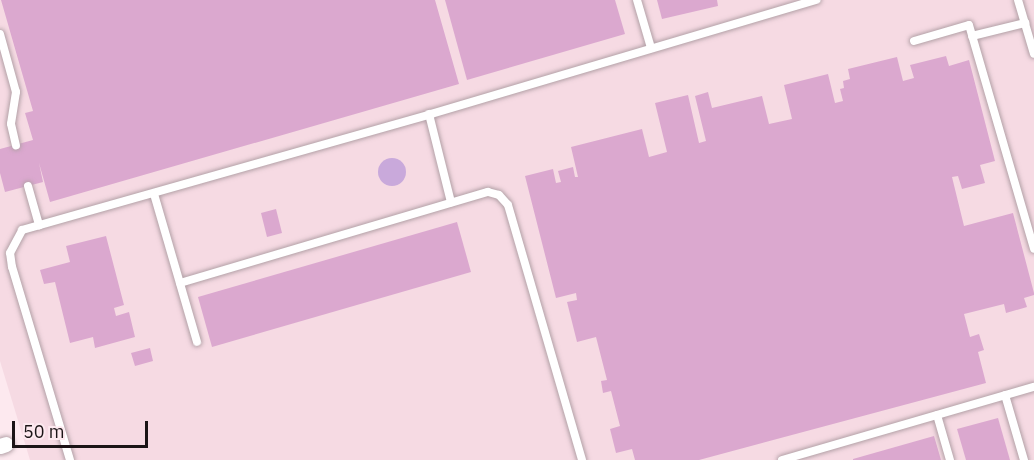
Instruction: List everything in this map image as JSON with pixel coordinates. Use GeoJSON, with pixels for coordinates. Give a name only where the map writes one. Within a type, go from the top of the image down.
{"type":"FeatureCollection","features":[{"type":"Feature","properties":{"kind":"lane"},"geometry":{"type":"LineString","coordinates":[[637,0],[651,48]]}},
{"type":"Feature","properties":{"kind":"lane"},"geometry":{"type":"LineString","coordinates":[[70,460],[10,253],[22,230],[154,194],[816,0]]}},
{"type":"Feature","properties":{"kind":"lane"},"geometry":{"type":"LineString","coordinates":[[1018,0],[1034,54]]}},
{"type":"Feature","properties":{"kind":"lane"},"geometry":{"type":"LineString","coordinates":[[972,36],[1025,23]]}},
{"type":"Feature","properties":{"kind":"lane"},"geometry":{"type":"LineString","coordinates":[[914,41],[969,25],[1034,249]]}},
{"type":"Feature","properties":{"kind":"lane"},"geometry":{"type":"LineString","coordinates":[[0,34],[16,92],[11,124],[16,145]]}},
{"type":"Feature","properties":{"kind":"lane"},"geometry":{"type":"LineString","coordinates":[[429,114],[451,202]]}},
{"type":"Feature","properties":{"kind":"lane"},"geometry":{"type":"LineString","coordinates":[[28,186],[39,225]]}},
{"type":"Feature","properties":{"kind":"lane"},"geometry":{"type":"LineString","coordinates":[[180,283],[451,202],[488,192],[499,195],[508,205],[582,460]]}},
{"type":"Feature","properties":{"kind":"lane"},"geometry":{"type":"LineString","coordinates":[[154,194],[197,342]]}},
{"type":"Feature","properties":{"kind":"lane"},"geometry":{"type":"LineString","coordinates":[[782,460],[1034,387]]}},
{"type":"Feature","properties":{"kind":"lane"},"geometry":{"type":"LineString","coordinates":[[1005,395],[1024,460]]}},
{"type":"Feature","properties":{"kind":"lane"},"geometry":{"type":"LineString","coordinates":[[937,415],[950,460]]}},
{"type":"Feature","properties":{"kind":"shaded area"},"geometry":{"type":"Polygon","coordinates":[[[0,0],[1034,0],[1034,460],[30,460],[0,361],[0,0]]]}},
{"type":"Feature","properties":{"kind":"shaded area"},"geometry":{"type":"Polygon","coordinates":[[[392,158],[402,162],[406,172],[402,182],[392,186],[382,182],[378,172],[382,162],[392,158]]]}},
{"type":"Feature","properties":{"kind":"building"},"geometry":{"type":"Polygon","coordinates":[[[1,0],[435,0],[459,84],[50,202],[39,163],[43,182],[5,192],[0,173],[0,149],[33,140],[25,113],[33,111],[1,0]]]}},
{"type":"Feature","properties":{"kind":"building"},"geometry":{"type":"Polygon","coordinates":[[[445,0],[615,0],[625,34],[467,80],[445,0]]]}},
{"type":"Feature","properties":{"kind":"building"},"geometry":{"type":"Polygon","coordinates":[[[657,0],[717,0],[718,6],[662,19],[657,0]]]}},
{"type":"Feature","properties":{"kind":"building"},"geometry":{"type":"Polygon","coordinates":[[[946,56],[949,66],[969,60],[995,161],[980,165],[985,183],[962,189],[958,176],[952,177],[964,226],[1013,213],[1034,293],[1024,298],[1027,307],[1006,313],[1004,304],[964,314],[970,337],[979,334],[984,350],[978,352],[986,383],[699,460],[635,460],[632,449],[616,453],[610,429],[620,426],[611,391],[603,393],[601,381],[607,380],[596,337],[577,342],[567,302],[577,300],[576,293],[556,298],[525,176],[553,169],[556,183],[561,182],[558,171],[573,167],[575,177],[578,177],[571,147],[642,129],[649,157],[667,152],[655,103],[688,95],[699,143],[706,141],[695,96],[708,92],[712,108],[762,96],[769,124],[792,119],[784,85],[828,74],[835,103],[843,101],[840,89],[844,88],[843,81],[850,79],[848,69],[897,57],[903,81],[914,78],[910,65],[946,56]]]}},
{"type":"Feature","properties":{"kind":"building"},"geometry":{"type":"Polygon","coordinates":[[[276,209],[282,233],[267,237],[261,213],[276,209]]]}},
{"type":"Feature","properties":{"kind":"building"},"geometry":{"type":"Polygon","coordinates":[[[457,222],[471,272],[212,347],[198,297],[457,222]]]}},
{"type":"Feature","properties":{"kind":"building"},"geometry":{"type":"Polygon","coordinates":[[[106,236],[124,305],[114,308],[116,316],[129,312],[135,337],[95,348],[93,337],[70,343],[55,282],[44,284],[40,270],[70,262],[66,246],[106,236]]]}},
{"type":"Feature","properties":{"kind":"building"},"geometry":{"type":"Polygon","coordinates":[[[150,348],[153,361],[135,366],[131,353],[150,348]]]}},
{"type":"Feature","properties":{"kind":"building"},"geometry":{"type":"Polygon","coordinates":[[[998,418],[1010,460],[966,460],[957,429],[998,418]]]}},
{"type":"Feature","properties":{"kind":"building"},"geometry":{"type":"Polygon","coordinates":[[[934,436],[941,460],[853,460],[853,459],[934,436]]]}}]}
